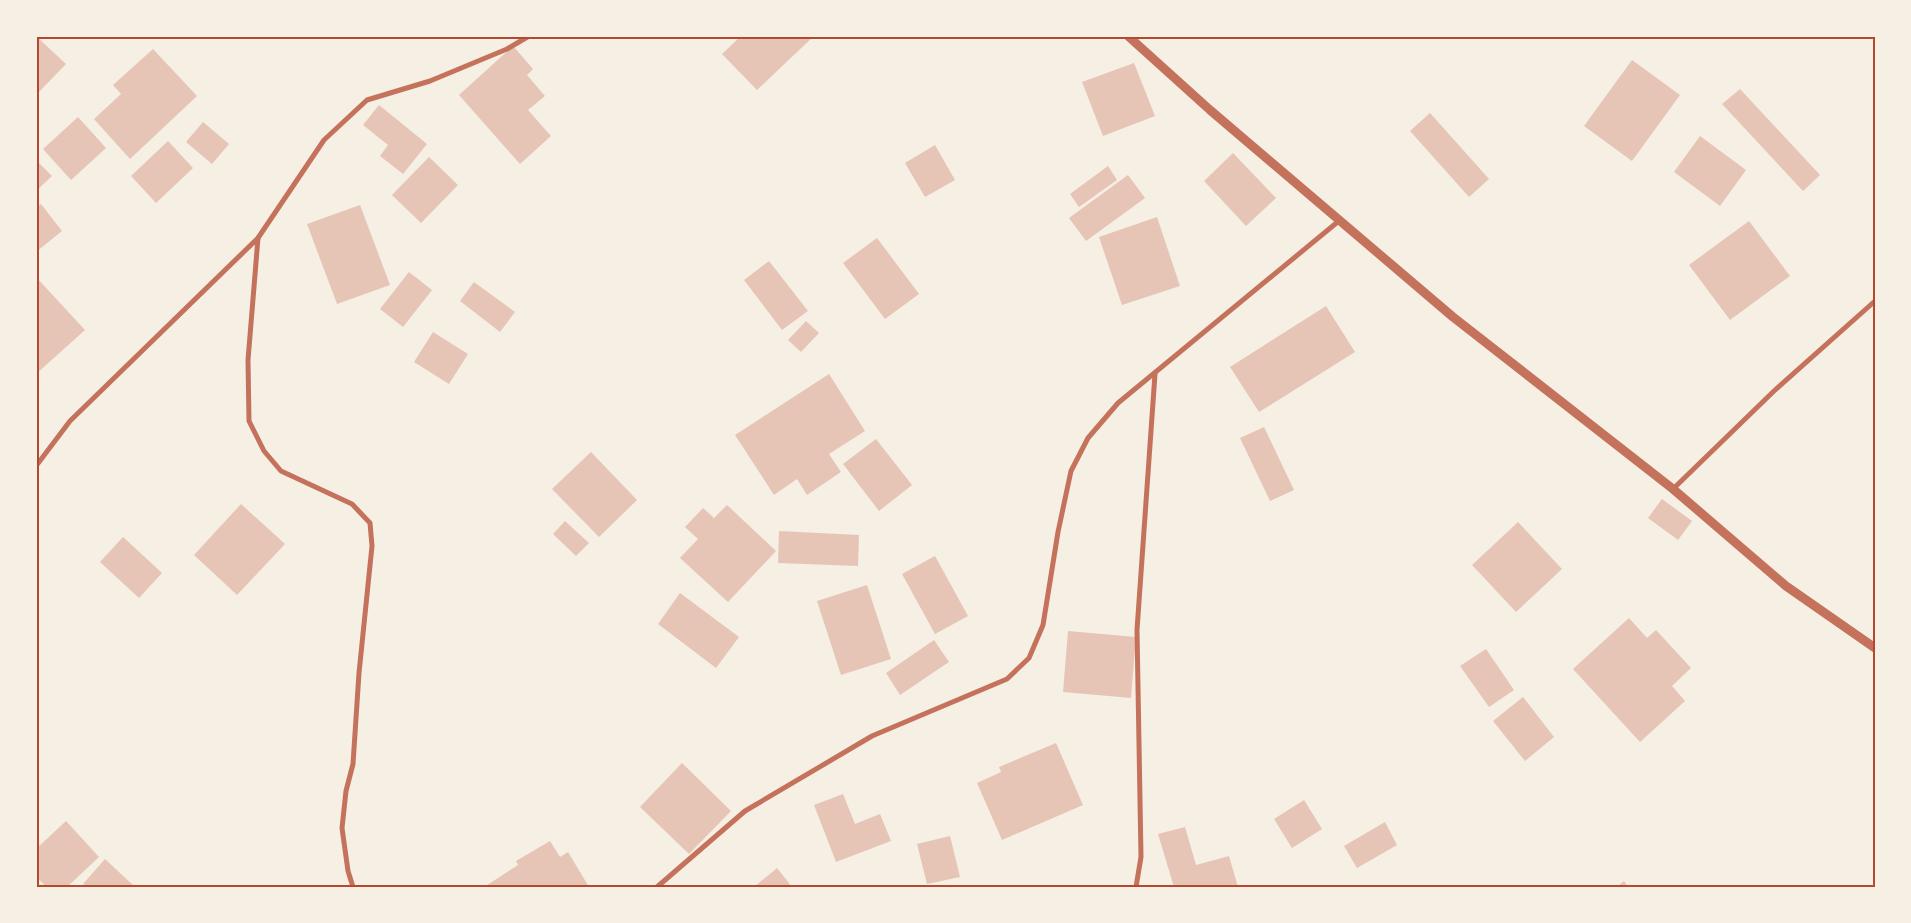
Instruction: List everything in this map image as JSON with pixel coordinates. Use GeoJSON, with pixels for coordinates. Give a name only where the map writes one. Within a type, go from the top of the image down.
{"type":"FeatureCollection","features":[{"type":"Feature","properties":{"kind":"street"},"geometry":{"type":"LineString","coordinates":[[36,466],[70,421],[258,238],[324,140],[367,100],[430,81],[507,49],[529,36]]}},
{"type":"Feature","properties":{"kind":"street"},"geometry":{"type":"LineString","coordinates":[[1128,36],[1210,110],[1453,317],[1672,489],[1786,586],[1875,648]]}},
{"type":"Feature","properties":{"kind":"street"},"geometry":{"type":"LineString","coordinates":[[657,887],[745,811],[872,736],[1007,679],[1029,658],[1044,625],[1058,532],[1071,471],[1088,438],[1118,403],[1340,220]]}},
{"type":"Feature","properties":{"kind":"street"},"geometry":{"type":"LineString","coordinates":[[258,238],[248,360],[249,421],[264,451],[280,471],[306,484],[340,497],[352,504],[370,523],[372,546],[359,673],[354,764],[346,791],[342,828],[348,871],[353,887]]}},
{"type":"Feature","properties":{"kind":"street"},"geometry":{"type":"LineString","coordinates":[[1672,489],[1774,391],[1875,301]]}},
{"type":"Feature","properties":{"kind":"street"},"geometry":{"type":"LineString","coordinates":[[1136,887],[1141,857],[1137,630],[1155,374]]}},
{"type":"Feature","properties":{"kind":"building"},"geometry":{"type":"Polygon","coordinates":[[[36,36],[66,64],[36,95],[36,36]]]}},
{"type":"Feature","properties":{"kind":"building"},"geometry":{"type":"Polygon","coordinates":[[[741,36],[814,36],[757,90],[722,54],[741,36]]]}},
{"type":"Feature","properties":{"kind":"building"},"geometry":{"type":"Polygon","coordinates":[[[513,46],[533,69],[527,75],[545,96],[528,110],[551,136],[520,164],[459,95],[513,46]]]}},
{"type":"Feature","properties":{"kind":"building"},"geometry":{"type":"Polygon","coordinates":[[[153,49],[197,96],[130,159],[94,119],[121,94],[113,85],[153,49]]]}},
{"type":"Feature","properties":{"kind":"building"},"geometry":{"type":"Polygon","coordinates":[[[1632,60],[1680,95],[1632,161],[1584,126],[1632,60]]]}},
{"type":"Feature","properties":{"kind":"building"},"geometry":{"type":"Polygon","coordinates":[[[1134,63],[1155,116],[1103,136],[1082,82],[1134,63]]]}},
{"type":"Feature","properties":{"kind":"building"},"geometry":{"type":"Polygon","coordinates":[[[1740,89],[1820,175],[1803,191],[1722,104],[1740,89]]]}},
{"type":"Feature","properties":{"kind":"building"},"geometry":{"type":"Polygon","coordinates":[[[379,105],[427,144],[403,174],[380,156],[388,145],[363,125],[379,105]]]}},
{"type":"Feature","properties":{"kind":"building"},"geometry":{"type":"Polygon","coordinates":[[[1430,113],[1489,179],[1469,197],[1410,131],[1430,113]]]}},
{"type":"Feature","properties":{"kind":"building"},"geometry":{"type":"Polygon","coordinates":[[[78,117],[106,148],[71,180],[43,149],[78,117]]]}},
{"type":"Feature","properties":{"kind":"building"},"geometry":{"type":"Polygon","coordinates":[[[203,122],[229,144],[212,164],[186,142],[203,122]]]}},
{"type":"Feature","properties":{"kind":"building"},"geometry":{"type":"Polygon","coordinates":[[[1700,136],[1746,170],[1720,206],[1674,172],[1700,136]]]}},
{"type":"Feature","properties":{"kind":"building"},"geometry":{"type":"Polygon","coordinates":[[[168,141],[193,168],[156,203],[131,176],[168,141]]]}},
{"type":"Feature","properties":{"kind":"building"},"geometry":{"type":"Polygon","coordinates":[[[935,145],[955,180],[925,197],[905,163],[935,145]]]}},
{"type":"Feature","properties":{"kind":"building"},"geometry":{"type":"Polygon","coordinates":[[[1233,153],[1276,198],[1246,226],[1204,181],[1233,153]]]}},
{"type":"Feature","properties":{"kind":"building"},"geometry":{"type":"Polygon","coordinates":[[[429,157],[458,185],[421,223],[392,195],[429,157]]]}},
{"type":"Feature","properties":{"kind":"building"},"geometry":{"type":"Polygon","coordinates":[[[36,160],[52,176],[36,191],[36,160]]]}},
{"type":"Feature","properties":{"kind":"building"},"geometry":{"type":"Polygon","coordinates":[[[1108,166],[1117,180],[1079,207],[1070,194],[1108,166]]]}},
{"type":"Feature","properties":{"kind":"building"},"geometry":{"type":"Polygon","coordinates":[[[1128,175],[1145,198],[1086,241],[1069,218],[1128,175]]]}},
{"type":"Feature","properties":{"kind":"building"},"geometry":{"type":"Polygon","coordinates":[[[41,204],[62,231],[36,252],[36,208],[41,204]]]}},
{"type":"Feature","properties":{"kind":"building"},"geometry":{"type":"Polygon","coordinates":[[[360,205],[390,285],[337,304],[307,224],[360,205]]]}},
{"type":"Feature","properties":{"kind":"building"},"geometry":{"type":"Polygon","coordinates":[[[1157,217],[1180,286],[1122,305],[1099,237],[1157,217]]]}},
{"type":"Feature","properties":{"kind":"building"},"geometry":{"type":"Polygon","coordinates":[[[1749,221],[1790,276],[1730,320],[1689,265],[1749,221]]]}},
{"type":"Feature","properties":{"kind":"building"},"geometry":{"type":"Polygon","coordinates":[[[877,238],[919,294],[885,319],[843,263],[877,238]]]}},
{"type":"Feature","properties":{"kind":"building"},"geometry":{"type":"Polygon","coordinates":[[[769,261],[808,311],[782,330],[744,280],[769,261]]]}},
{"type":"Feature","properties":{"kind":"building"},"geometry":{"type":"Polygon","coordinates":[[[409,272],[432,290],[403,327],[380,309],[409,272]]]}},
{"type":"Feature","properties":{"kind":"building"},"geometry":{"type":"Polygon","coordinates":[[[36,277],[85,330],[36,374],[36,277]]]}},
{"type":"Feature","properties":{"kind":"building"},"geometry":{"type":"Polygon","coordinates":[[[474,282],[515,312],[500,332],[460,301],[474,282]]]}},
{"type":"Feature","properties":{"kind":"building"},"geometry":{"type":"Polygon","coordinates":[[[1326,306],[1355,352],[1259,412],[1230,367],[1326,306]]]}},
{"type":"Feature","properties":{"kind":"building"},"geometry":{"type":"Polygon","coordinates":[[[806,321],[819,333],[801,352],[788,340],[806,321]]]}},
{"type":"Feature","properties":{"kind":"building"},"geometry":{"type":"Polygon","coordinates":[[[433,332],[468,354],[449,384],[414,362],[433,332]]]}},
{"type":"Feature","properties":{"kind":"building"},"geometry":{"type":"Polygon","coordinates":[[[829,374],[865,431],[829,454],[841,472],[807,495],[797,479],[774,495],[735,435],[829,374]]]}},
{"type":"Feature","properties":{"kind":"building"},"geometry":{"type":"Polygon","coordinates":[[[1264,427],[1294,490],[1270,501],[1240,438],[1264,427]]]}},
{"type":"Feature","properties":{"kind":"building"},"geometry":{"type":"Polygon","coordinates":[[[876,439],[912,485],[879,511],[843,464],[876,439]]]}},
{"type":"Feature","properties":{"kind":"building"},"geometry":{"type":"Polygon","coordinates":[[[591,452],[637,500],[599,537],[552,489],[591,452]]]}},
{"type":"Feature","properties":{"kind":"building"},"geometry":{"type":"Polygon","coordinates":[[[1662,499],[1692,521],[1678,540],[1648,518],[1662,499]]]}},
{"type":"Feature","properties":{"kind":"building"},"geometry":{"type":"Polygon","coordinates":[[[241,504],[285,544],[237,595],[194,555],[241,504]]]}},
{"type":"Feature","properties":{"kind":"building"},"geometry":{"type":"Polygon","coordinates":[[[727,505],[776,551],[728,602],[680,558],[698,539],[685,527],[703,508],[714,518],[727,505]]]}},
{"type":"Feature","properties":{"kind":"building"},"geometry":{"type":"Polygon","coordinates":[[[565,521],[589,543],[576,556],[553,534],[565,521]]]}},
{"type":"Feature","properties":{"kind":"building"},"geometry":{"type":"Polygon","coordinates":[[[1518,522],[1562,569],[1516,612],[1472,565],[1518,522]]]}},
{"type":"Feature","properties":{"kind":"building"},"geometry":{"type":"Polygon","coordinates":[[[779,531],[859,535],[858,566],[778,563],[779,531]]]}},
{"type":"Feature","properties":{"kind":"building"},"geometry":{"type":"Polygon","coordinates":[[[123,537],[162,573],[139,598],[100,562],[123,537]]]}},
{"type":"Feature","properties":{"kind":"building"},"geometry":{"type":"Polygon","coordinates":[[[935,556],[968,616],[935,634],[902,574],[935,556]]]}},
{"type":"Feature","properties":{"kind":"building"},"geometry":{"type":"Polygon","coordinates":[[[867,585],[891,659],[841,675],[817,601],[867,585]]]}},
{"type":"Feature","properties":{"kind":"building"},"geometry":{"type":"Polygon","coordinates":[[[680,593],[739,637],[716,668],[658,624],[680,593]]]}},
{"type":"Feature","properties":{"kind":"building"},"geometry":{"type":"Polygon","coordinates":[[[1629,618],[1647,638],[1656,630],[1691,668],[1672,686],[1685,701],[1640,742],[1573,669],[1629,618]]]}},
{"type":"Feature","properties":{"kind":"building"},"geometry":{"type":"Polygon","coordinates":[[[1068,631],[1136,637],[1131,698],[1063,692],[1068,631]]]}},
{"type":"Feature","properties":{"kind":"building"},"geometry":{"type":"Polygon","coordinates":[[[934,640],[949,662],[900,695],[886,673],[934,640]]]}},
{"type":"Feature","properties":{"kind":"building"},"geometry":{"type":"Polygon","coordinates":[[[1486,649],[1514,690],[1489,707],[1460,666],[1486,649]]]}},
{"type":"Feature","properties":{"kind":"building"},"geometry":{"type":"Polygon","coordinates":[[[1523,697],[1554,737],[1525,761],[1493,721],[1523,697]]]}},
{"type":"Feature","properties":{"kind":"building"},"geometry":{"type":"Polygon","coordinates":[[[1056,743],[1083,805],[1002,840],[977,783],[1001,772],[999,767],[1056,743]]]}},
{"type":"Feature","properties":{"kind":"building"},"geometry":{"type":"Polygon","coordinates":[[[682,763],[731,811],[689,854],[640,807],[682,763]]]}},
{"type":"Feature","properties":{"kind":"building"},"geometry":{"type":"Polygon","coordinates":[[[843,794],[855,824],[880,814],[891,841],[836,862],[814,805],[843,794]]]}},
{"type":"Feature","properties":{"kind":"building"},"geometry":{"type":"Polygon","coordinates":[[[1304,800],[1322,829],[1292,848],[1274,819],[1304,800]]]}},
{"type":"Feature","properties":{"kind":"building"},"geometry":{"type":"Polygon","coordinates":[[[66,821],[99,857],[67,887],[46,887],[36,876],[36,849],[66,821]]]}},
{"type":"Feature","properties":{"kind":"building"},"geometry":{"type":"Polygon","coordinates":[[[1385,822],[1397,845],[1357,868],[1344,846],[1385,822]]]}},
{"type":"Feature","properties":{"kind":"building"},"geometry":{"type":"Polygon","coordinates":[[[1185,827],[1196,865],[1229,856],[1238,887],[1174,887],[1158,834],[1185,827]]]}},
{"type":"Feature","properties":{"kind":"building"},"geometry":{"type":"Polygon","coordinates":[[[950,836],[960,877],[927,884],[917,844],[950,836]]]}},
{"type":"Feature","properties":{"kind":"building"},"geometry":{"type":"Polygon","coordinates":[[[550,841],[560,857],[568,852],[589,887],[484,887],[518,865],[516,861],[550,841]]]}},
{"type":"Feature","properties":{"kind":"building"},"geometry":{"type":"Polygon","coordinates":[[[105,859],[135,887],[87,887],[83,884],[105,859]]]}},
{"type":"Feature","properties":{"kind":"building"},"geometry":{"type":"Polygon","coordinates":[[[777,868],[792,887],[754,887],[777,868]]]}},
{"type":"Feature","properties":{"kind":"building"},"geometry":{"type":"Polygon","coordinates":[[[1624,881],[1628,887],[1617,887],[1624,881]]]}}]}
